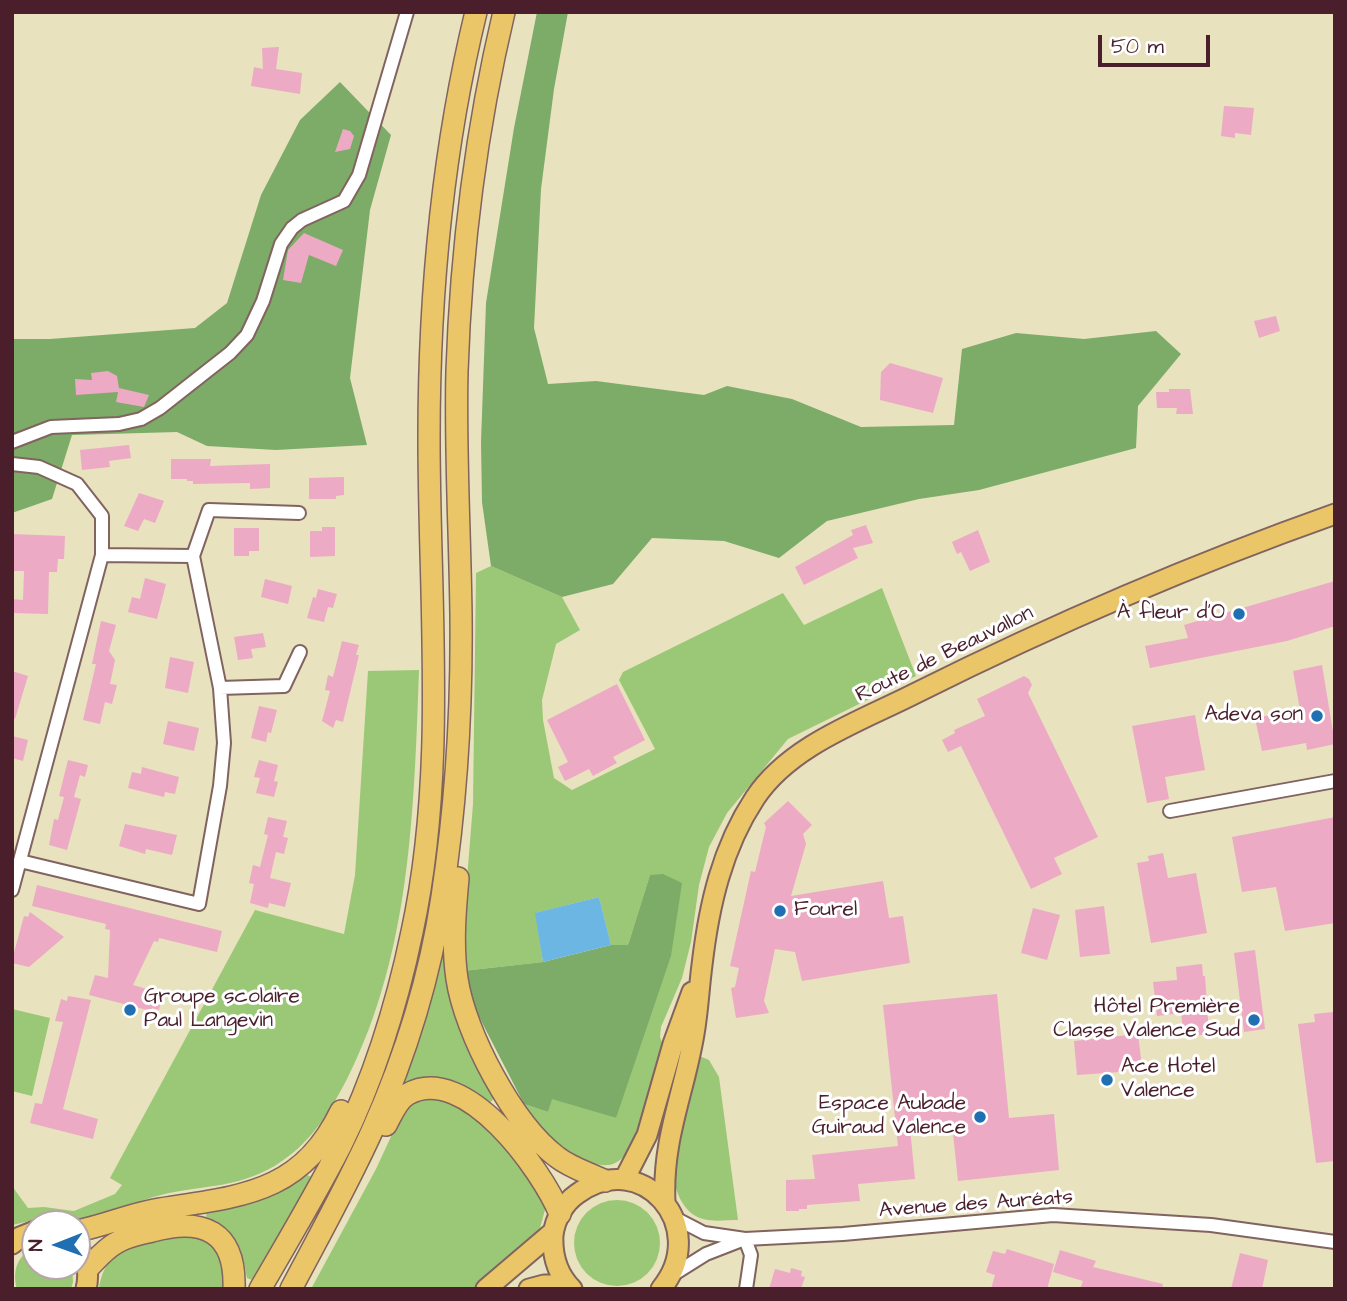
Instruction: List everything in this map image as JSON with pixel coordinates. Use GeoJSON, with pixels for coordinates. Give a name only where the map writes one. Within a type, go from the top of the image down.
{"type":"FeatureCollection","features":[{"type":"Feature","properties":{"kind":"highway"},"geometry":{"type":"LineString","coordinates":[[260,1289],[317,1191],[356,1112],[402,978],[422,873],[431,784],[434,652],[429,429],[432,303],[443,188],[476,12]]}},
{"type":"Feature","properties":{"kind":"highway"},"geometry":{"type":"LineString","coordinates":[[504,12],[491,69],[472,181],[460,304],[456,442],[464,806],[454,924],[457,980],[462,1003],[482,1053],[509,1102],[529,1131],[540,1144],[566,1164],[614,1180]]}},
{"type":"Feature","properties":{"kind":"highway"},"geometry":{"type":"LineString","coordinates":[[291,1289],[373,1130],[401,1058],[427,972],[442,897],[460,701]]}},
{"type":"Feature","properties":{"kind":"highway"},"geometry":{"type":"LineString","coordinates":[[91,1227],[125,1216],[202,1204],[257,1191],[300,1167],[330,1135],[402,978]]}},
{"type":"Feature","properties":{"kind":"highway"},"geometry":{"type":"LineString","coordinates":[[303,1265],[357,1178],[398,1103],[406,1095],[425,1089],[447,1090],[483,1111],[550,1190],[557,1223]]}},
{"type":"Feature","properties":{"kind":"highway"},"geometry":{"type":"LineString","coordinates":[[91,1272],[106,1250],[126,1237],[178,1225],[195,1225],[214,1234],[229,1252],[234,1264],[234,1289]]}},
{"type":"Feature","properties":{"kind":"main road","name":"Route de Beauvallon"},"geometry":{"type":"LineString","coordinates":[[702,964],[714,891],[729,844],[758,794],[791,762],[821,742],[869,717],[1101,605],[1335,514]]}},
{"type":"Feature","properties":{"kind":"main road"},"geometry":{"type":"LineString","coordinates":[[614,1180],[647,1135],[673,1044],[702,964]]}},
{"type":"Feature","properties":{"kind":"main road"},"geometry":{"type":"LineString","coordinates":[[666,1283],[680,1248],[679,1233],[670,1210],[664,1166],[692,1049],[702,964]]}},
{"type":"Feature","properties":{"kind":"main road"},"geometry":{"type":"LineString","coordinates":[[486,1289],[557,1223],[571,1198],[587,1187],[614,1180],[640,1184],[653,1191],[670,1210]]}},
{"type":"Feature","properties":{"kind":"main road"},"geometry":{"type":"LineString","coordinates":[[557,1223],[553,1251],[558,1269],[570,1287]]}},
{"type":"Feature","properties":{"kind":"main road"},"geometry":{"type":"LineString","coordinates":[[529,1289],[544,1285],[570,1287]]}},
{"type":"Feature","properties":{"kind":"street"},"geometry":{"type":"LineString","coordinates":[[12,442],[51,427],[118,424],[141,419],[160,408],[230,353],[247,335],[263,301],[281,244],[292,228],[302,220],[344,201],[359,175],[407,12]]}},
{"type":"Feature","properties":{"kind":"street"},"geometry":{"type":"LineString","coordinates":[[12,464],[39,467],[77,484],[102,516],[102,555],[12,890]]}},
{"type":"Feature","properties":{"kind":"street"},"geometry":{"type":"LineString","coordinates":[[17,866],[199,904],[225,743],[220,688],[193,556],[209,510],[299,513]]}},
{"type":"Feature","properties":{"kind":"street"},"geometry":{"type":"LineString","coordinates":[[102,555],[193,556]]}},
{"type":"Feature","properties":{"kind":"street"},"geometry":{"type":"LineString","coordinates":[[220,688],[284,686],[300,652]]}},
{"type":"Feature","properties":{"kind":"street"},"geometry":{"type":"LineString","coordinates":[[1170,811],[1335,781]]}},
{"type":"Feature","properties":{"kind":"street","name":"Avenue des Auréats"},"geometry":{"type":"LineString","coordinates":[[670,1210],[704,1233],[745,1239],[837,1235],[1053,1215],[1211,1225],[1335,1242]]}},
{"type":"Feature","properties":{"kind":"street"},"geometry":{"type":"LineString","coordinates":[[745,1239],[751,1255],[747,1289]]}},
{"type":"Feature","properties":{"kind":"street","name":"Avenue des Auréats"},"geometry":{"type":"LineString","coordinates":[[666,1283],[706,1254],[745,1239]]}},
{"type":"Feature","properties":{"kind":"green space"},"geometry":{"type":"Polygon","coordinates":[[[537,12],[568,12],[554,89],[541,189],[534,328],[548,384],[596,381],[704,395],[727,386],[792,399],[861,427],[954,425],[962,349],[1016,333],[1084,339],[1156,331],[1181,354],[1138,406],[1136,448],[979,490],[919,499],[827,521],[779,558],[724,541],[652,538],[613,584],[562,597],[491,566],[482,502],[481,442],[486,303],[514,128],[537,12]]]}},
{"type":"Feature","properties":{"kind":"green space"},"geometry":{"type":"Polygon","coordinates":[[[340,82],[391,135],[370,210],[350,378],[367,445],[276,450],[207,446],[177,432],[72,435],[52,499],[12,513],[12,339],[50,339],[195,328],[227,303],[261,195],[300,120],[340,82]]]}},
{"type":"Feature","properties":{"kind":"green space"},"geometry":{"type":"Polygon","coordinates":[[[491,566],[562,597],[580,630],[556,644],[542,700],[554,778],[572,790],[655,749],[619,680],[623,672],[783,593],[804,625],[882,588],[916,676],[788,739],[727,813],[709,847],[699,885],[691,942],[682,978],[661,1027],[660,1037],[664,1048],[632,1145],[622,1159],[613,1164],[588,1162],[570,1155],[548,1141],[524,1104],[548,1112],[551,1098],[616,1118],[650,875],[628,945],[611,945],[599,897],[536,913],[543,962],[463,971],[463,929],[473,804],[476,573],[491,566]]]}},
{"type":"Feature","properties":{"kind":"green space"},"geometry":{"type":"Polygon","coordinates":[[[419,670],[415,774],[397,931],[385,981],[368,1031],[347,1079],[320,1124],[303,1144],[267,1170],[238,1181],[161,1195],[91,1218],[91,1210],[76,1210],[115,1194],[122,1185],[110,1178],[255,910],[344,934],[355,875],[368,671],[419,670]]]}},
{"type":"Feature","properties":{"kind":"green space"},"geometry":{"type":"Polygon","coordinates":[[[663,874],[682,883],[671,956],[616,1118],[552,1099],[548,1112],[524,1104],[474,1007],[463,971],[543,962],[611,945],[628,945],[650,875],[663,874]]]}},
{"type":"Feature","properties":{"kind":"green space"},"geometry":{"type":"Polygon","coordinates":[[[440,955],[448,956],[497,1095],[488,1105],[460,1086],[408,1086],[403,1082],[440,955]]]}},
{"type":"Feature","properties":{"kind":"green space"},"geometry":{"type":"Polygon","coordinates":[[[12,1009],[50,1018],[32,1096],[12,1091],[12,1009]]]}},
{"type":"Feature","properties":{"kind":"green space"},"geometry":{"type":"Polygon","coordinates":[[[697,1055],[709,1060],[719,1077],[738,1220],[711,1220],[696,1216],[684,1205],[674,1183],[672,1168],[697,1055]]]}},
{"type":"Feature","properties":{"kind":"green space"},"geometry":{"type":"Polygon","coordinates":[[[440,1097],[456,1105],[487,1129],[525,1174],[546,1206],[539,1232],[477,1289],[311,1289],[376,1169],[401,1115],[412,1103],[440,1097]]]}},
{"type":"Feature","properties":{"kind":"green space"},"geometry":{"type":"Polygon","coordinates":[[[307,1175],[312,1177],[252,1280],[247,1278],[236,1240],[224,1227],[206,1217],[207,1210],[271,1193],[307,1175]]]}},
{"type":"Feature","properties":{"kind":"green space"},"geometry":{"type":"Polygon","coordinates":[[[12,1186],[28,1208],[66,1210],[21,1210],[21,1223],[12,1225],[12,1186]]]}},
{"type":"Feature","properties":{"kind":"green space"},"geometry":{"type":"Polygon","coordinates":[[[617,1200],[633,1204],[647,1213],[656,1227],[660,1243],[656,1259],[647,1273],[633,1282],[617,1286],[601,1282],[587,1273],[578,1259],[574,1243],[578,1227],[587,1213],[601,1204],[617,1200]]]}},
{"type":"Feature","properties":{"kind":"green space"},"geometry":{"type":"Polygon","coordinates":[[[173,1233],[197,1239],[214,1248],[223,1264],[224,1289],[99,1289],[108,1263],[116,1255],[135,1245],[173,1233]]]}},
{"type":"Feature","properties":{"kind":"green space"},"geometry":{"type":"Polygon","coordinates":[[[20,1259],[21,1280],[73,1280],[71,1289],[17,1289],[15,1276],[20,1259]]]}},
{"type":"Feature","properties":{"kind":"water"},"geometry":{"type":"Polygon","coordinates":[[[599,897],[611,945],[543,962],[535,913],[599,897]]]}},
{"type":"Feature","properties":{"kind":"building"},"geometry":{"type":"Polygon","coordinates":[[[279,47],[276,69],[302,73],[300,94],[251,86],[254,67],[263,69],[262,48],[279,47]]]}},
{"type":"Feature","properties":{"kind":"building"},"geometry":{"type":"Polygon","coordinates":[[[1224,106],[1254,108],[1251,135],[1235,133],[1235,138],[1221,136],[1224,106]]]}},
{"type":"Feature","properties":{"kind":"building"},"geometry":{"type":"Polygon","coordinates":[[[343,129],[354,136],[350,149],[335,152],[343,129]]]}},
{"type":"Feature","properties":{"kind":"building"},"geometry":{"type":"Polygon","coordinates":[[[304,233],[343,250],[336,266],[309,255],[301,283],[283,280],[288,250],[304,233]]]}},
{"type":"Feature","properties":{"kind":"building"},"geometry":{"type":"Polygon","coordinates":[[[1276,316],[1280,331],[1259,338],[1254,321],[1276,316]]]}},
{"type":"Feature","properties":{"kind":"building"},"geometry":{"type":"Polygon","coordinates":[[[890,363],[943,378],[933,413],[880,400],[881,372],[890,363]]]}},
{"type":"Feature","properties":{"kind":"building"},"geometry":{"type":"Polygon","coordinates":[[[108,371],[117,376],[119,388],[149,395],[144,407],[116,402],[118,392],[76,395],[75,379],[92,380],[91,373],[108,371]]]}},
{"type":"Feature","properties":{"kind":"building"},"geometry":{"type":"Polygon","coordinates":[[[1169,389],[1190,389],[1193,414],[1176,414],[1177,408],[1157,408],[1156,392],[1169,392],[1169,389]]]}},
{"type":"Feature","properties":{"kind":"building"},"geometry":{"type":"Polygon","coordinates":[[[129,445],[131,458],[109,461],[110,467],[82,470],[80,450],[129,445]]]}},
{"type":"Feature","properties":{"kind":"building"},"geometry":{"type":"Polygon","coordinates":[[[171,459],[211,459],[210,466],[270,464],[270,488],[250,489],[250,483],[193,484],[193,481],[187,479],[171,479],[171,459]]]}},
{"type":"Feature","properties":{"kind":"building"},"geometry":{"type":"Polygon","coordinates":[[[344,477],[344,495],[336,496],[336,499],[309,499],[309,478],[344,477]]]}},
{"type":"Feature","properties":{"kind":"building"},"geometry":{"type":"Polygon","coordinates":[[[139,493],[164,501],[155,523],[144,519],[138,531],[124,526],[139,493]]]}},
{"type":"Feature","properties":{"kind":"building"},"geometry":{"type":"Polygon","coordinates":[[[866,525],[873,543],[853,548],[858,558],[804,585],[795,567],[853,535],[851,530],[866,525]]]}},
{"type":"Feature","properties":{"kind":"building"},"geometry":{"type":"Polygon","coordinates":[[[322,527],[335,527],[335,556],[310,557],[310,531],[322,531],[322,527]]]}},
{"type":"Feature","properties":{"kind":"building"},"geometry":{"type":"Polygon","coordinates":[[[234,528],[259,528],[259,551],[249,551],[249,556],[234,556],[234,528]]]}},
{"type":"Feature","properties":{"kind":"building"},"geometry":{"type":"Polygon","coordinates":[[[978,530],[990,562],[970,571],[961,552],[957,554],[952,542],[978,530]]]}},
{"type":"Feature","properties":{"kind":"building"},"geometry":{"type":"Polygon","coordinates":[[[12,534],[65,536],[64,559],[58,559],[57,572],[49,572],[48,614],[12,613],[12,599],[23,600],[24,571],[12,571],[12,534]]]}},
{"type":"Feature","properties":{"kind":"building"},"geometry":{"type":"Polygon","coordinates":[[[145,578],[166,584],[157,619],[128,612],[132,597],[140,599],[145,578]]]}},
{"type":"Feature","properties":{"kind":"building"},"geometry":{"type":"Polygon","coordinates":[[[265,579],[292,586],[288,604],[261,597],[265,579]]]}},
{"type":"Feature","properties":{"kind":"building"},"geometry":{"type":"Polygon","coordinates":[[[1335,581],[1335,626],[1287,641],[1150,668],[1145,646],[1188,638],[1184,625],[1335,581]]]}},
{"type":"Feature","properties":{"kind":"building"},"geometry":{"type":"Polygon","coordinates":[[[318,589],[337,594],[333,608],[328,607],[324,622],[307,618],[318,589]]]}},
{"type":"Feature","properties":{"kind":"building"},"geometry":{"type":"Polygon","coordinates":[[[101,621],[116,625],[109,651],[115,660],[110,684],[117,685],[112,704],[105,702],[100,724],[83,720],[96,664],[92,664],[101,621]]]}},
{"type":"Feature","properties":{"kind":"building"},"geometry":{"type":"Polygon","coordinates":[[[263,633],[266,647],[251,649],[253,658],[238,660],[234,637],[263,633]]]}},
{"type":"Feature","properties":{"kind":"building"},"geometry":{"type":"Polygon","coordinates":[[[342,641],[359,645],[356,655],[359,655],[343,722],[336,720],[333,728],[322,721],[330,691],[325,690],[328,675],[333,677],[342,641]]]}},
{"type":"Feature","properties":{"kind":"building"},"geometry":{"type":"Polygon","coordinates":[[[170,657],[194,662],[188,693],[165,688],[170,657]]]}},
{"type":"Feature","properties":{"kind":"building"},"geometry":{"type":"Polygon","coordinates":[[[1322,665],[1335,744],[1307,750],[1306,743],[1262,751],[1255,718],[1300,710],[1293,671],[1322,665]]]}},
{"type":"Feature","properties":{"kind":"building"},"geometry":{"type":"Polygon","coordinates":[[[12,671],[28,676],[15,719],[12,718],[12,671]]]}},
{"type":"Feature","properties":{"kind":"building"},"geometry":{"type":"Polygon","coordinates":[[[1024,676],[1032,685],[1028,693],[1098,837],[1054,858],[1062,874],[1031,889],[961,746],[948,752],[942,740],[955,733],[954,730],[985,716],[977,699],[1024,676]]]}},
{"type":"Feature","properties":{"kind":"building"},"geometry":{"type":"Polygon","coordinates":[[[617,684],[645,740],[613,757],[617,763],[593,776],[589,769],[565,781],[558,767],[568,762],[547,720],[617,684]]]}},
{"type":"Feature","properties":{"kind":"building"},"geometry":{"type":"Polygon","coordinates":[[[259,706],[277,710],[266,742],[251,738],[259,706]]]}},
{"type":"Feature","properties":{"kind":"building"},"geometry":{"type":"Polygon","coordinates":[[[1195,715],[1205,770],[1165,777],[1169,799],[1147,803],[1132,726],[1195,715]]]}},
{"type":"Feature","properties":{"kind":"building"},"geometry":{"type":"Polygon","coordinates":[[[168,721],[199,728],[194,751],[163,744],[168,721]]]}},
{"type":"Feature","properties":{"kind":"building"},"geometry":{"type":"Polygon","coordinates":[[[12,736],[28,740],[23,761],[12,758],[12,736]]]}},
{"type":"Feature","properties":{"kind":"building"},"geometry":{"type":"Polygon","coordinates":[[[68,760],[88,765],[85,777],[80,775],[74,797],[81,799],[67,850],[49,845],[54,819],[58,820],[64,797],[59,796],[68,760]]]}},
{"type":"Feature","properties":{"kind":"building"},"geometry":{"type":"Polygon","coordinates":[[[259,760],[278,765],[274,781],[278,782],[274,797],[256,793],[260,778],[254,777],[259,760]]]}},
{"type":"Feature","properties":{"kind":"building"},"geometry":{"type":"Polygon","coordinates":[[[142,767],[179,777],[175,794],[165,792],[164,797],[128,788],[132,772],[141,774],[142,767]]]}},
{"type":"Feature","properties":{"kind":"building","name":"Fourel"},"geometry":{"type":"Polygon","coordinates":[[[788,801],[812,825],[803,834],[806,844],[791,896],[883,881],[889,918],[903,916],[910,963],[802,981],[795,952],[775,949],[764,1001],[769,1013],[736,1018],[731,988],[735,987],[739,968],[730,966],[751,871],[755,872],[766,827],[764,823],[788,801]]]}},
{"type":"Feature","properties":{"kind":"building"},"geometry":{"type":"Polygon","coordinates":[[[268,817],[287,821],[283,837],[288,838],[284,854],[276,852],[270,878],[291,883],[285,907],[269,903],[268,908],[250,903],[254,884],[249,883],[253,865],[260,867],[268,835],[264,834],[268,817]]]}},
{"type":"Feature","properties":{"kind":"building"},"geometry":{"type":"Polygon","coordinates":[[[1335,817],[1335,923],[1285,931],[1276,887],[1242,892],[1232,837],[1335,817]]]}},
{"type":"Feature","properties":{"kind":"building"},"geometry":{"type":"Polygon","coordinates":[[[125,824],[177,835],[172,855],[146,849],[145,854],[119,846],[125,824]]]}},
{"type":"Feature","properties":{"kind":"building"},"geometry":{"type":"Polygon","coordinates":[[[1163,853],[1168,878],[1196,873],[1207,933],[1151,943],[1137,863],[1149,861],[1148,856],[1163,853]]]}},
{"type":"Feature","properties":{"kind":"building"},"geometry":{"type":"Polygon","coordinates":[[[37,885],[222,931],[217,952],[159,938],[158,942],[154,941],[133,985],[157,992],[156,995],[162,997],[159,1010],[152,1008],[151,1011],[89,995],[95,975],[108,978],[110,930],[105,929],[106,924],[32,906],[37,885]]]}},
{"type":"Feature","properties":{"kind":"building"},"geometry":{"type":"Polygon","coordinates":[[[1104,906],[1110,954],[1080,957],[1075,910],[1104,906]]]}},
{"type":"Feature","properties":{"kind":"building"},"geometry":{"type":"Polygon","coordinates":[[[1033,908],[1060,915],[1047,960],[1021,953],[1033,908]]]}},
{"type":"Feature","properties":{"kind":"building"},"geometry":{"type":"Polygon","coordinates":[[[30,912],[64,937],[29,967],[12,963],[12,960],[24,916],[28,917],[30,912]]]}},
{"type":"Feature","properties":{"kind":"building"},"geometry":{"type":"Polygon","coordinates":[[[1255,950],[1265,1029],[1244,1032],[1234,953],[1255,950]]]}},
{"type":"Feature","properties":{"kind":"building"},"geometry":{"type":"Polygon","coordinates":[[[1202,964],[1209,1034],[1184,1037],[1181,1013],[1157,1016],[1153,982],[1177,980],[1176,967],[1202,964]]]}},
{"type":"Feature","properties":{"kind":"building"},"geometry":{"type":"Polygon","coordinates":[[[997,994],[1009,1118],[1054,1114],[1059,1170],[958,1181],[952,1124],[910,1128],[915,1179],[858,1184],[860,1201],[807,1205],[807,1209],[786,1211],[786,1180],[815,1179],[812,1155],[898,1146],[883,1005],[997,994]]]}},
{"type":"Feature","properties":{"kind":"building"},"geometry":{"type":"Polygon","coordinates":[[[68,996],[91,1000],[63,1109],[98,1119],[93,1139],[30,1123],[35,1103],[42,1104],[63,1022],[55,1021],[61,999],[67,1001],[68,996]]]}},
{"type":"Feature","properties":{"kind":"building"},"geometry":{"type":"Polygon","coordinates":[[[1333,1012],[1335,1161],[1316,1163],[1298,1024],[1315,1022],[1314,1014],[1333,1012]]]}},
{"type":"Feature","properties":{"kind":"building"},"geometry":{"type":"Polygon","coordinates":[[[1138,1034],[1142,1067],[1119,1070],[1120,1072],[1077,1075],[1074,1041],[1138,1034]]]}},
{"type":"Feature","properties":{"kind":"building"},"geometry":{"type":"Polygon","coordinates":[[[1007,1249],[1054,1264],[1047,1289],[991,1289],[995,1275],[986,1272],[993,1251],[1005,1254],[1007,1249]]]}},
{"type":"Feature","properties":{"kind":"building"},"geometry":{"type":"Polygon","coordinates":[[[1060,1250],[1096,1261],[1093,1267],[1163,1284],[1162,1289],[1080,1289],[1083,1281],[1053,1272],[1060,1250]]]}},
{"type":"Feature","properties":{"kind":"building"},"geometry":{"type":"Polygon","coordinates":[[[1240,1253],[1268,1260],[1262,1289],[1231,1289],[1240,1253]]]}},
{"type":"Feature","properties":{"kind":"building"},"geometry":{"type":"Polygon","coordinates":[[[791,1268],[802,1271],[801,1276],[805,1277],[801,1289],[769,1289],[775,1269],[790,1273],[791,1268]]]}},
{"type":"Feature","properties":{"kind":"place","name":"À fleur d'O"},"geometry":{"type":"Point","coordinates":[1239,614]}},
{"type":"Feature","properties":{"kind":"place","name":"Adeva son"},"geometry":{"type":"Point","coordinates":[1317,716]}},
{"type":"Feature","properties":{"kind":"place","name":"Fourel"},"geometry":{"type":"Point","coordinates":[780,911]}},
{"type":"Feature","properties":{"kind":"place","name":"Groupe scolaire Paul Langevin"},"geometry":{"type":"Point","coordinates":[130,1010]}},
{"type":"Feature","properties":{"kind":"place","name":"Hôtel Première Classe Valence Sud"},"geometry":{"type":"Point","coordinates":[1254,1020]}},
{"type":"Feature","properties":{"kind":"place","name":"Ace Hotel Valence"},"geometry":{"type":"Point","coordinates":[1107,1080]}},
{"type":"Feature","properties":{"kind":"place","name":"Espace Aubade Guiraud Valence"},"geometry":{"type":"Point","coordinates":[980,1117]}}]}
